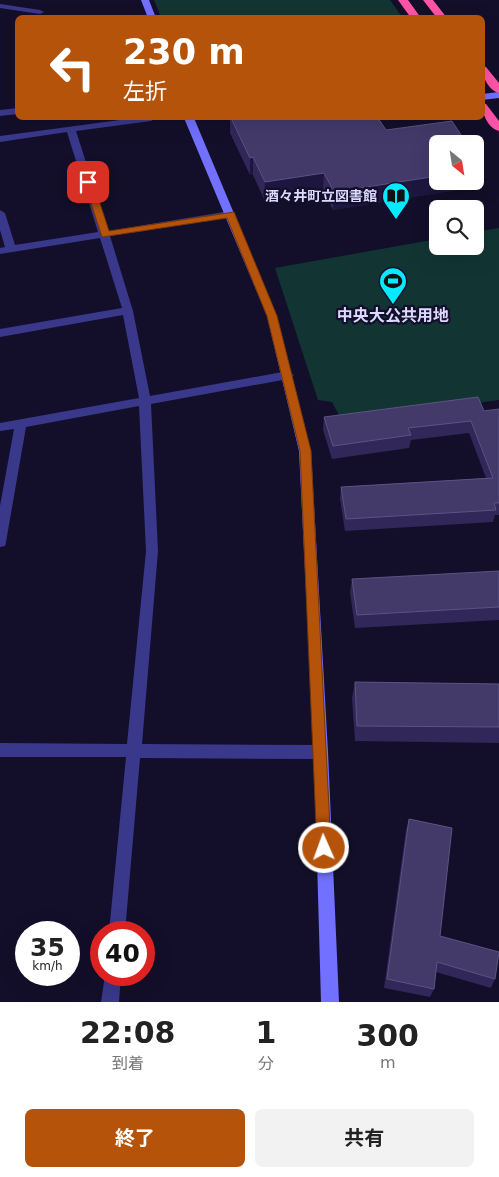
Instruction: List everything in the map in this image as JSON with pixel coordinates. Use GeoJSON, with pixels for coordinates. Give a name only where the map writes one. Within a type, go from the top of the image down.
{"type":"FeatureCollection","features":[{"type":"Feature","properties":{"kind":"highway"},"geometry":{"type":"LineString","coordinates":[[403,0],[414,15]]}},
{"type":"Feature","properties":{"kind":"highway"},"geometry":{"type":"LineString","coordinates":[[428,0],[440,15]]}},
{"type":"Feature","properties":{"kind":"highway"},"geometry":{"type":"LineString","coordinates":[[485,73],[499,90]]}},
{"type":"Feature","properties":{"kind":"highway"},"geometry":{"type":"LineString","coordinates":[[485,110],[499,128]]}},
{"type":"Feature","properties":{"kind":"street"},"geometry":{"type":"LineString","coordinates":[[0,6],[40,15],[36,0]]}},
{"type":"Feature","properties":{"kind":"street"},"geometry":{"type":"LineString","coordinates":[[145,0],[151,15]]}},
{"type":"Feature","properties":{"kind":"street"},"geometry":{"type":"LineString","coordinates":[[485,97],[499,95]]}},
{"type":"Feature","properties":{"kind":"street"},"geometry":{"type":"LineString","coordinates":[[0,113],[15,111]]}},
{"type":"Feature","properties":{"kind":"street"},"geometry":{"type":"LineString","coordinates":[[0,139],[136,120]]}},
{"type":"Feature","properties":{"kind":"street"},"geometry":{"type":"LineString","coordinates":[[190,120],[272,316],[288,375],[305,451],[321,752],[330,1002]]}},
{"type":"Feature","properties":{"kind":"street"},"geometry":{"type":"LineString","coordinates":[[71,129],[128,311],[146,401],[152,551],[118,921]]}},
{"type":"Feature","properties":{"kind":"street"},"geometry":{"type":"LineString","coordinates":[[0,213],[11,250]]}},
{"type":"Feature","properties":{"kind":"street"},"geometry":{"type":"LineString","coordinates":[[0,251],[230,214]]}},
{"type":"Feature","properties":{"kind":"street"},"geometry":{"type":"LineString","coordinates":[[0,333],[128,311]]}},
{"type":"Feature","properties":{"kind":"street"},"geometry":{"type":"LineString","coordinates":[[0,427],[288,375]]}},
{"type":"Feature","properties":{"kind":"street"},"geometry":{"type":"LineString","coordinates":[[0,542],[21,423]]}},
{"type":"Feature","properties":{"kind":"street"},"geometry":{"type":"LineString","coordinates":[[0,750],[321,752]]}},
{"type":"Feature","properties":{"kind":"street"},"geometry":{"type":"LineString","coordinates":[[110,1002],[112,986]]}},
{"type":"Feature","properties":{"kind":"green space"},"geometry":{"type":"Polygon","coordinates":[[[154,0],[390,0],[401,15],[160,15],[154,0]]]}},
{"type":"Feature","properties":{"kind":"green space","name":"中央大公共用地"},"geometry":{"type":"Polygon","coordinates":[[[499,228],[499,400],[342,421],[332,402],[318,400],[275,268],[429,240],[429,255],[484,255],[484,230],[499,228]]]}},
{"type":"Feature","properties":{"kind":"building"},"geometry":{"type":"Polygon","coordinates":[[[232,120],[379,120],[386,130],[452,121],[461,135],[429,135],[429,177],[334,192],[324,173],[265,182],[253,157],[250,158],[232,120]]]}},
{"type":"Feature","properties":{"kind":"building"},"geometry":{"type":"Polygon","coordinates":[[[478,397],[484,411],[499,409],[499,503],[494,503],[496,510],[346,519],[341,487],[493,478],[471,421],[408,428],[411,435],[333,446],[324,417],[478,397]]]}},
{"type":"Feature","properties":{"kind":"building"},"geometry":{"type":"Polygon","coordinates":[[[499,571],[499,607],[357,615],[352,579],[499,571]]]}},
{"type":"Feature","properties":{"kind":"building"},"geometry":{"type":"Polygon","coordinates":[[[355,682],[499,684],[499,727],[357,726],[355,682]]]}},
{"type":"Feature","properties":{"kind":"building"},"geometry":{"type":"Polygon","coordinates":[[[409,819],[452,828],[440,936],[499,952],[495,979],[437,962],[434,989],[387,979],[409,819]]]}},
{"type":"Feature","properties":{"kind":"place","name":"酒々井町立図書館"},"geometry":{"type":"Point","coordinates":[396,220]}},
{"type":"Feature","properties":{"kind":"place","name":"中央大公共用地"},"geometry":{"type":"Point","coordinates":[393,305]}},
{"type":"Feature","properties":{"kind":"route"},"geometry":{"type":"LineString","coordinates":[[88,182],[105,234],[230,214],[272,316],[288,375],[305,451],[321,752],[324,848]]}}]}
